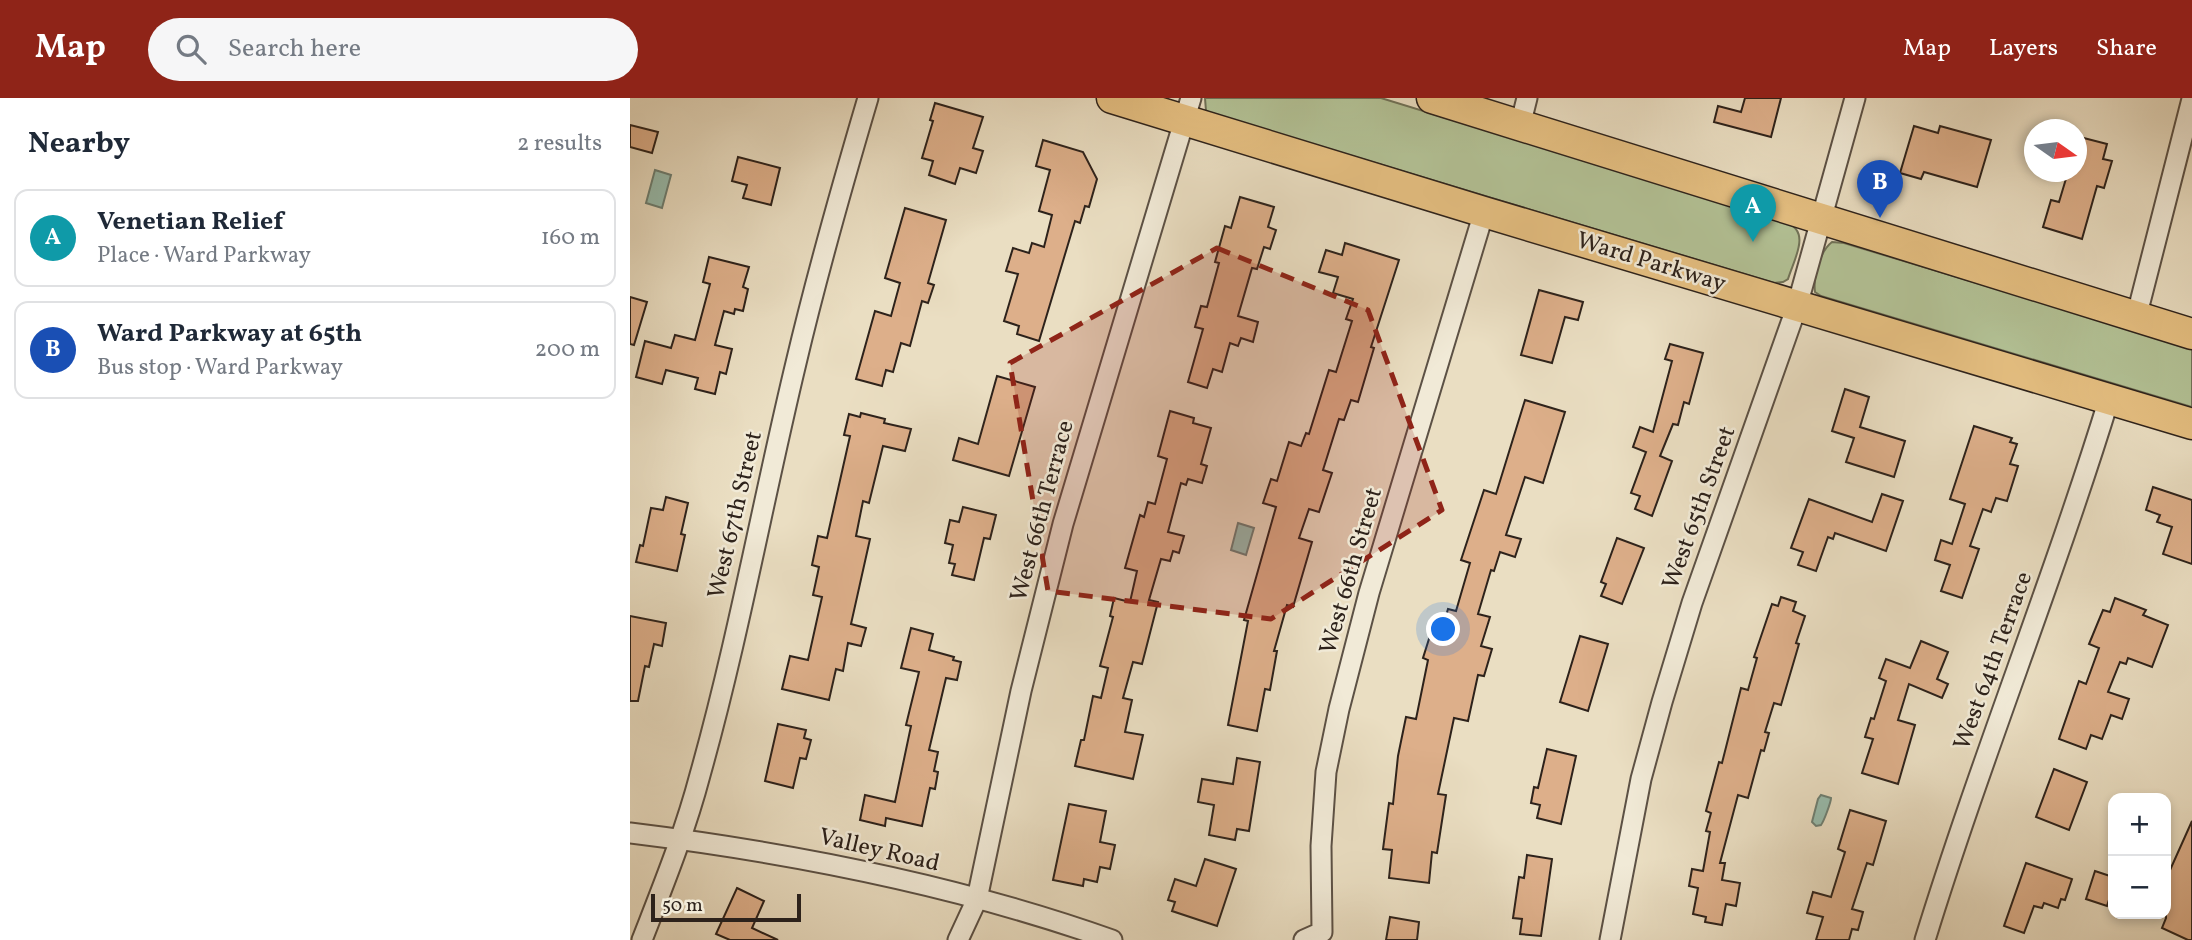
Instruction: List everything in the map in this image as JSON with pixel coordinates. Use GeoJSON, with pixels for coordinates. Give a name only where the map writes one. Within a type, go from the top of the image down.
{"type":"FeatureCollection","features":[{"type":"Feature","properties":{"kind":"main road","name":"Ward Parkway"},"geometry":{"type":"LineString","coordinates":[[1112,98],[1188,109],[1484,212],[2192,424]]}},
{"type":"Feature","properties":{"kind":"main road"},"geometry":{"type":"LineString","coordinates":[[1432,98],[1524,112],[1821,219],[2192,334]]}},
{"type":"Feature","properties":{"kind":"street","name":"West 67th Street"},"geometry":{"type":"LineString","coordinates":[[642,940],[681,839],[721,696],[796,363],[825,246],[868,98]]}},
{"type":"Feature","properties":{"kind":"street","name":"West 65th Street"},"geometry":{"type":"LineString","coordinates":[[1610,940],[1641,779],[1666,690],[1692,603],[1797,306],[1855,98]]}},
{"type":"Feature","properties":{"kind":"street"},"geometry":{"type":"LineString","coordinates":[[2136,318],[2192,99]]}},
{"type":"Feature","properties":{"kind":"street","name":"West 66th Terrace"},"geometry":{"type":"LineString","coordinates":[[958,940],[978,899],[1021,691],[1063,524],[1188,109]]}},
{"type":"Feature","properties":{"kind":"street","name":"West 66th Street"},"geometry":{"type":"LineString","coordinates":[[1304,940],[1323,936],[1321,846],[1326,772],[1339,709],[1369,593],[1484,212]]}},
{"type":"Feature","properties":{"kind":"street","name":"West 64th Terrace"},"geometry":{"type":"LineString","coordinates":[[1925,940],[1972,795],[2077,502],[2109,399]]}},
{"type":"Feature","properties":{"kind":"street","name":"Valley Road"},"geometry":{"type":"LineString","coordinates":[[630,833],[813,860],[978,899],[1112,940]]}},
{"type":"Feature","properties":{"kind":"highlighted area"},"geometry":{"type":"Polygon","coordinates":[[[1217,248],[1368,310],[1442,510],[1271,619],[1048,591],[1010,363],[1217,248]]]}},
{"type":"Feature","properties":{"kind":"shaded area"},"geometry":{"type":"Polygon","coordinates":[[[1205,98],[1381,98],[1785,222],[1798,232],[1797,255],[1788,279],[1774,283],[1213,114],[1206,111],[1205,98]]]}},
{"type":"Feature","properties":{"kind":"shaded area"},"geometry":{"type":"Polygon","coordinates":[[[655,170],[671,175],[662,208],[646,203],[655,170]]]}},
{"type":"Feature","properties":{"kind":"shaded area"},"geometry":{"type":"Polygon","coordinates":[[[1832,242],[1844,243],[2192,348],[2192,407],[1821,296],[1815,292],[1816,272],[1824,252],[1832,242]]]}},
{"type":"Feature","properties":{"kind":"shaded area"},"geometry":{"type":"Polygon","coordinates":[[[1238,523],[1254,528],[1246,555],[1231,550],[1238,523]]]}},
{"type":"Feature","properties":{"kind":"shaded area"},"geometry":{"type":"Polygon","coordinates":[[[1821,795],[1831,800],[1821,825],[1816,826],[1812,822],[1821,795]]]}},
{"type":"Feature","properties":{"kind":"building"},"geometry":{"type":"Polygon","coordinates":[[[1745,98],[1781,98],[1771,137],[1714,122],[1718,106],[1741,112],[1745,98]]]}},
{"type":"Feature","properties":{"kind":"building"},"geometry":{"type":"Polygon","coordinates":[[[935,103],[983,117],[973,148],[983,151],[976,173],[960,168],[955,184],[929,175],[933,161],[922,158],[933,121],[930,120],[935,103]]]}},
{"type":"Feature","properties":{"kind":"building"},"geometry":{"type":"Polygon","coordinates":[[[630,125],[658,132],[652,153],[630,147],[630,125]]]}},
{"type":"Feature","properties":{"kind":"building"},"geometry":{"type":"Polygon","coordinates":[[[1914,126],[1938,133],[1940,126],[1991,140],[1977,187],[1924,172],[1921,179],[1900,173],[1914,126]]]}},
{"type":"Feature","properties":{"kind":"building"},"geometry":{"type":"Polygon","coordinates":[[[2087,139],[2107,144],[2103,159],[2112,161],[2104,188],[2097,186],[2082,239],[2043,227],[2051,200],[2059,202],[2065,182],[2087,182],[2087,139]]]}},
{"type":"Feature","properties":{"kind":"building"},"geometry":{"type":"Polygon","coordinates":[[[1043,140],[1083,152],[1097,179],[1089,207],[1085,206],[1080,223],[1075,221],[1039,341],[1017,334],[1019,326],[1004,321],[1018,274],[1006,271],[1013,248],[1029,253],[1032,243],[1044,247],[1052,215],[1039,211],[1050,170],[1036,166],[1043,140]]]}},
{"type":"Feature","properties":{"kind":"building"},"geometry":{"type":"Polygon","coordinates":[[[738,157],[780,168],[771,205],[743,198],[747,185],[732,181],[738,157]]]}},
{"type":"Feature","properties":{"kind":"building"},"geometry":{"type":"Polygon","coordinates":[[[1240,197],[1274,207],[1268,227],[1276,230],[1270,249],[1264,247],[1257,269],[1252,268],[1238,316],[1258,322],[1253,342],[1241,338],[1238,346],[1230,343],[1222,372],[1213,369],[1207,388],[1188,382],[1203,329],[1195,327],[1201,306],[1207,307],[1219,263],[1215,262],[1225,226],[1231,228],[1240,197]]]}},
{"type":"Feature","properties":{"kind":"building"},"geometry":{"type":"Polygon","coordinates":[[[905,208],[946,220],[928,283],[934,285],[928,303],[922,301],[910,346],[901,343],[893,372],[886,370],[882,386],[856,379],[875,311],[891,316],[900,283],[885,278],[905,208]]]}},
{"type":"Feature","properties":{"kind":"building"},"geometry":{"type":"Polygon","coordinates":[[[1345,243],[1399,260],[1371,347],[1374,348],[1358,402],[1351,400],[1344,420],[1339,419],[1323,470],[1332,473],[1319,512],[1309,509],[1299,538],[1312,542],[1293,607],[1287,605],[1274,651],[1277,651],[1270,690],[1265,689],[1257,731],[1228,725],[1248,621],[1244,620],[1276,507],[1263,503],[1271,479],[1277,481],[1289,442],[1301,446],[1306,433],[1309,434],[1329,370],[1336,372],[1352,321],[1346,319],[1353,299],[1333,293],[1338,277],[1319,272],[1326,250],[1342,255],[1345,243]]]}},
{"type":"Feature","properties":{"kind":"building"},"geometry":{"type":"Polygon","coordinates":[[[709,257],[749,267],[743,287],[748,289],[743,311],[735,309],[734,314],[724,311],[715,345],[732,349],[726,374],[720,372],[715,394],[695,389],[698,378],[666,370],[662,384],[636,377],[645,341],[671,348],[675,335],[695,340],[710,284],[703,282],[709,257]]]}},
{"type":"Feature","properties":{"kind":"building"},"geometry":{"type":"Polygon","coordinates":[[[1539,290],[1583,302],[1578,320],[1565,317],[1552,363],[1521,355],[1539,290]]]}},
{"type":"Feature","properties":{"kind":"building"},"geometry":{"type":"Polygon","coordinates":[[[630,297],[647,302],[634,345],[630,344],[630,297]]]}},
{"type":"Feature","properties":{"kind":"building"},"geometry":{"type":"Polygon","coordinates":[[[1670,344],[1703,353],[1689,404],[1684,402],[1678,425],[1673,424],[1660,456],[1672,461],[1652,516],[1635,509],[1640,496],[1631,493],[1646,452],[1633,447],[1640,427],[1653,432],[1672,361],[1665,359],[1670,344]]]}},
{"type":"Feature","properties":{"kind":"building"},"geometry":{"type":"Polygon","coordinates":[[[997,376],[1035,387],[1009,476],[953,460],[959,438],[978,444],[997,376]]]}},
{"type":"Feature","properties":{"kind":"building"},"geometry":{"type":"Polygon","coordinates":[[[1845,389],[1869,397],[1860,427],[1905,441],[1894,477],[1846,462],[1854,438],[1832,431],[1845,389]]]}},
{"type":"Feature","properties":{"kind":"building"},"geometry":{"type":"Polygon","coordinates":[[[1525,400],[1565,412],[1543,483],[1525,477],[1506,535],[1521,539],[1515,557],[1500,552],[1494,571],[1491,570],[1478,614],[1490,617],[1481,646],[1492,649],[1484,676],[1478,675],[1468,721],[1454,718],[1438,794],[1446,795],[1437,853],[1432,852],[1429,883],[1389,878],[1392,850],[1383,849],[1389,803],[1393,804],[1398,756],[1406,717],[1416,719],[1428,660],[1423,658],[1434,623],[1443,626],[1448,609],[1456,611],[1470,563],[1461,560],[1484,490],[1496,494],[1525,400]]]}},
{"type":"Feature","properties":{"kind":"building"},"geometry":{"type":"Polygon","coordinates":[[[1170,411],[1194,418],[1193,423],[1211,428],[1201,464],[1207,466],[1202,483],[1188,479],[1186,485],[1181,483],[1168,532],[1184,536],[1179,553],[1173,551],[1170,561],[1161,559],[1149,600],[1158,602],[1142,664],[1133,662],[1123,698],[1132,700],[1125,732],[1143,735],[1133,779],[1075,766],[1081,740],[1084,740],[1093,696],[1101,698],[1108,668],[1100,666],[1113,617],[1110,616],[1114,598],[1130,602],[1137,571],[1125,568],[1140,515],[1144,517],[1148,502],[1155,504],[1167,459],[1158,456],[1170,411]]]}},
{"type":"Feature","properties":{"kind":"building"},"geometry":{"type":"Polygon","coordinates":[[[861,413],[885,419],[884,423],[911,429],[905,451],[883,446],[869,503],[863,501],[856,536],[870,539],[851,624],[866,628],[861,646],[848,643],[843,671],[836,669],[829,700],[782,689],[790,656],[808,660],[822,597],[813,595],[819,567],[812,565],[818,536],[827,538],[850,436],[844,435],[849,414],[860,417],[861,413]]]}},
{"type":"Feature","properties":{"kind":"building"},"geometry":{"type":"Polygon","coordinates":[[[1974,426],[2012,438],[2010,442],[2017,444],[2010,464],[2018,466],[2007,501],[1996,498],[1991,512],[1983,509],[1970,546],[1979,549],[1962,598],[1941,591],[1950,565],[1935,560],[1941,540],[1952,544],[1965,504],[1950,499],[1974,426]]]}},
{"type":"Feature","properties":{"kind":"building"},"geometry":{"type":"Polygon","coordinates":[[[2153,487],[2192,500],[2192,564],[2163,554],[2172,527],[2157,522],[2160,515],[2146,510],[2153,487]]]}},
{"type":"Feature","properties":{"kind":"building"},"geometry":{"type":"Polygon","coordinates":[[[1882,494],[1903,501],[1886,551],[1835,533],[1833,539],[1828,537],[1816,571],[1798,565],[1803,552],[1791,548],[1809,499],[1872,522],[1882,494]]]}},
{"type":"Feature","properties":{"kind":"building"},"geometry":{"type":"Polygon","coordinates":[[[666,497],[688,503],[681,534],[685,535],[677,571],[636,562],[640,545],[643,546],[651,508],[663,510],[666,497]]]}},
{"type":"Feature","properties":{"kind":"building"},"geometry":{"type":"Polygon","coordinates":[[[963,507],[996,515],[990,539],[984,538],[974,580],[952,575],[955,564],[949,563],[953,545],[945,543],[950,520],[959,522],[963,507]]]}},
{"type":"Feature","properties":{"kind":"building"},"geometry":{"type":"Polygon","coordinates":[[[1617,538],[1644,548],[1622,604],[1601,596],[1606,584],[1601,582],[1617,538]]]}},
{"type":"Feature","properties":{"kind":"building"},"geometry":{"type":"Polygon","coordinates":[[[1781,597],[1796,602],[1793,611],[1805,616],[1796,643],[1799,644],[1781,705],[1774,703],[1765,732],[1769,733],[1764,751],[1761,750],[1748,798],[1738,795],[1720,863],[1725,863],[1722,880],[1740,883],[1736,906],[1726,904],[1722,925],[1705,922],[1706,917],[1693,914],[1698,888],[1689,886],[1692,869],[1703,871],[1710,832],[1706,831],[1711,813],[1706,811],[1719,762],[1722,763],[1741,688],[1748,690],[1757,658],[1754,657],[1772,604],[1778,606],[1781,597]]]}},
{"type":"Feature","properties":{"kind":"building"},"geometry":{"type":"Polygon","coordinates":[[[2115,598],[2146,610],[2143,615],[2168,625],[2152,667],[2128,658],[2126,664],[2120,662],[2108,692],[2129,699],[2122,719],[2111,715],[2102,739],[2091,735],[2086,749],[2059,739],[2079,681],[2086,684],[2099,648],[2089,644],[2103,610],[2110,612],[2115,598]]]}},
{"type":"Feature","properties":{"kind":"building"},"geometry":{"type":"Polygon","coordinates":[[[630,616],[666,623],[662,646],[654,644],[649,667],[645,666],[638,701],[630,701],[630,616]]]}},
{"type":"Feature","properties":{"kind":"building"},"geometry":{"type":"Polygon","coordinates":[[[911,628],[933,634],[929,650],[954,657],[953,660],[961,662],[957,680],[946,678],[929,750],[938,752],[934,771],[938,772],[935,789],[930,788],[922,826],[886,818],[885,826],[860,820],[865,795],[895,802],[911,726],[906,725],[919,672],[901,668],[911,628]]]}},
{"type":"Feature","properties":{"kind":"building"},"geometry":{"type":"Polygon","coordinates":[[[1580,636],[1608,644],[1588,711],[1560,702],[1580,636]]]}},
{"type":"Feature","properties":{"kind":"building"},"geometry":{"type":"Polygon","coordinates":[[[1921,641],[1948,652],[1937,679],[1948,684],[1942,698],[1909,684],[1898,720],[1915,725],[1898,784],[1862,773],[1873,739],[1865,737],[1871,718],[1874,719],[1886,681],[1879,678],[1886,659],[1910,668],[1921,641]]]}},
{"type":"Feature","properties":{"kind":"building"},"geometry":{"type":"Polygon","coordinates":[[[778,724],[806,730],[804,738],[811,740],[806,759],[800,758],[793,788],[765,781],[778,724]]]}},
{"type":"Feature","properties":{"kind":"building"},"geometry":{"type":"Polygon","coordinates":[[[1547,749],[1576,756],[1561,824],[1537,818],[1540,805],[1531,803],[1534,787],[1538,788],[1547,749]]]}},
{"type":"Feature","properties":{"kind":"building"},"geometry":{"type":"Polygon","coordinates":[[[1237,758],[1260,762],[1249,831],[1237,829],[1235,840],[1209,835],[1214,805],[1198,802],[1202,779],[1233,784],[1237,758]]]}},
{"type":"Feature","properties":{"kind":"building"},"geometry":{"type":"Polygon","coordinates":[[[2054,769],[2087,782],[2069,830],[2036,817],[2054,769]]]}},
{"type":"Feature","properties":{"kind":"building"},"geometry":{"type":"Polygon","coordinates":[[[1069,804],[1106,811],[1100,842],[1115,845],[1110,869],[1100,867],[1097,882],[1084,879],[1083,886],[1053,880],[1069,804]]]}},
{"type":"Feature","properties":{"kind":"building"},"geometry":{"type":"Polygon","coordinates":[[[1850,810],[1886,821],[1873,865],[1867,863],[1852,909],[1863,912],[1858,930],[1852,929],[1849,940],[1816,940],[1823,917],[1807,913],[1813,892],[1831,897],[1845,852],[1838,849],[1850,810]]]}},
{"type":"Feature","properties":{"kind":"building"},"geometry":{"type":"Polygon","coordinates":[[[2192,821],[2192,940],[2162,928],[2166,919],[2171,919],[2171,868],[2192,821]]]}},
{"type":"Feature","properties":{"kind":"building"},"geometry":{"type":"Polygon","coordinates":[[[1527,855],[1552,859],[1541,936],[1520,934],[1522,919],[1513,918],[1519,877],[1524,878],[1527,855]]]}},
{"type":"Feature","properties":{"kind":"building"},"geometry":{"type":"Polygon","coordinates":[[[1205,859],[1236,869],[1217,926],[1172,911],[1175,902],[1168,900],[1175,879],[1196,886],[1205,859]]]}},
{"type":"Feature","properties":{"kind":"building"},"geometry":{"type":"Polygon","coordinates":[[[2026,863],[2072,879],[2065,900],[2061,899],[2058,908],[2044,903],[2042,908],[2034,906],[2024,933],[2004,926],[2026,863]]]}},
{"type":"Feature","properties":{"kind":"building"},"geometry":{"type":"Polygon","coordinates":[[[2095,871],[2108,875],[2107,906],[2086,899],[2095,871]]]}},
{"type":"Feature","properties":{"kind":"building"},"geometry":{"type":"Polygon","coordinates":[[[737,888],[764,901],[752,928],[778,940],[730,940],[716,934],[737,888]]]}},
{"type":"Feature","properties":{"kind":"building"},"geometry":{"type":"Polygon","coordinates":[[[1390,917],[1419,922],[1417,940],[1386,940],[1390,917]]]}},
{"type":"Feature","properties":{"kind":"place","name":"Ward Parkway at 65th"},"geometry":{"type":"Point","coordinates":[1880,218]}},
{"type":"Feature","properties":{"kind":"place","name":"Venetian Relief"},"geometry":{"type":"Point","coordinates":[1753,242]}}]}
